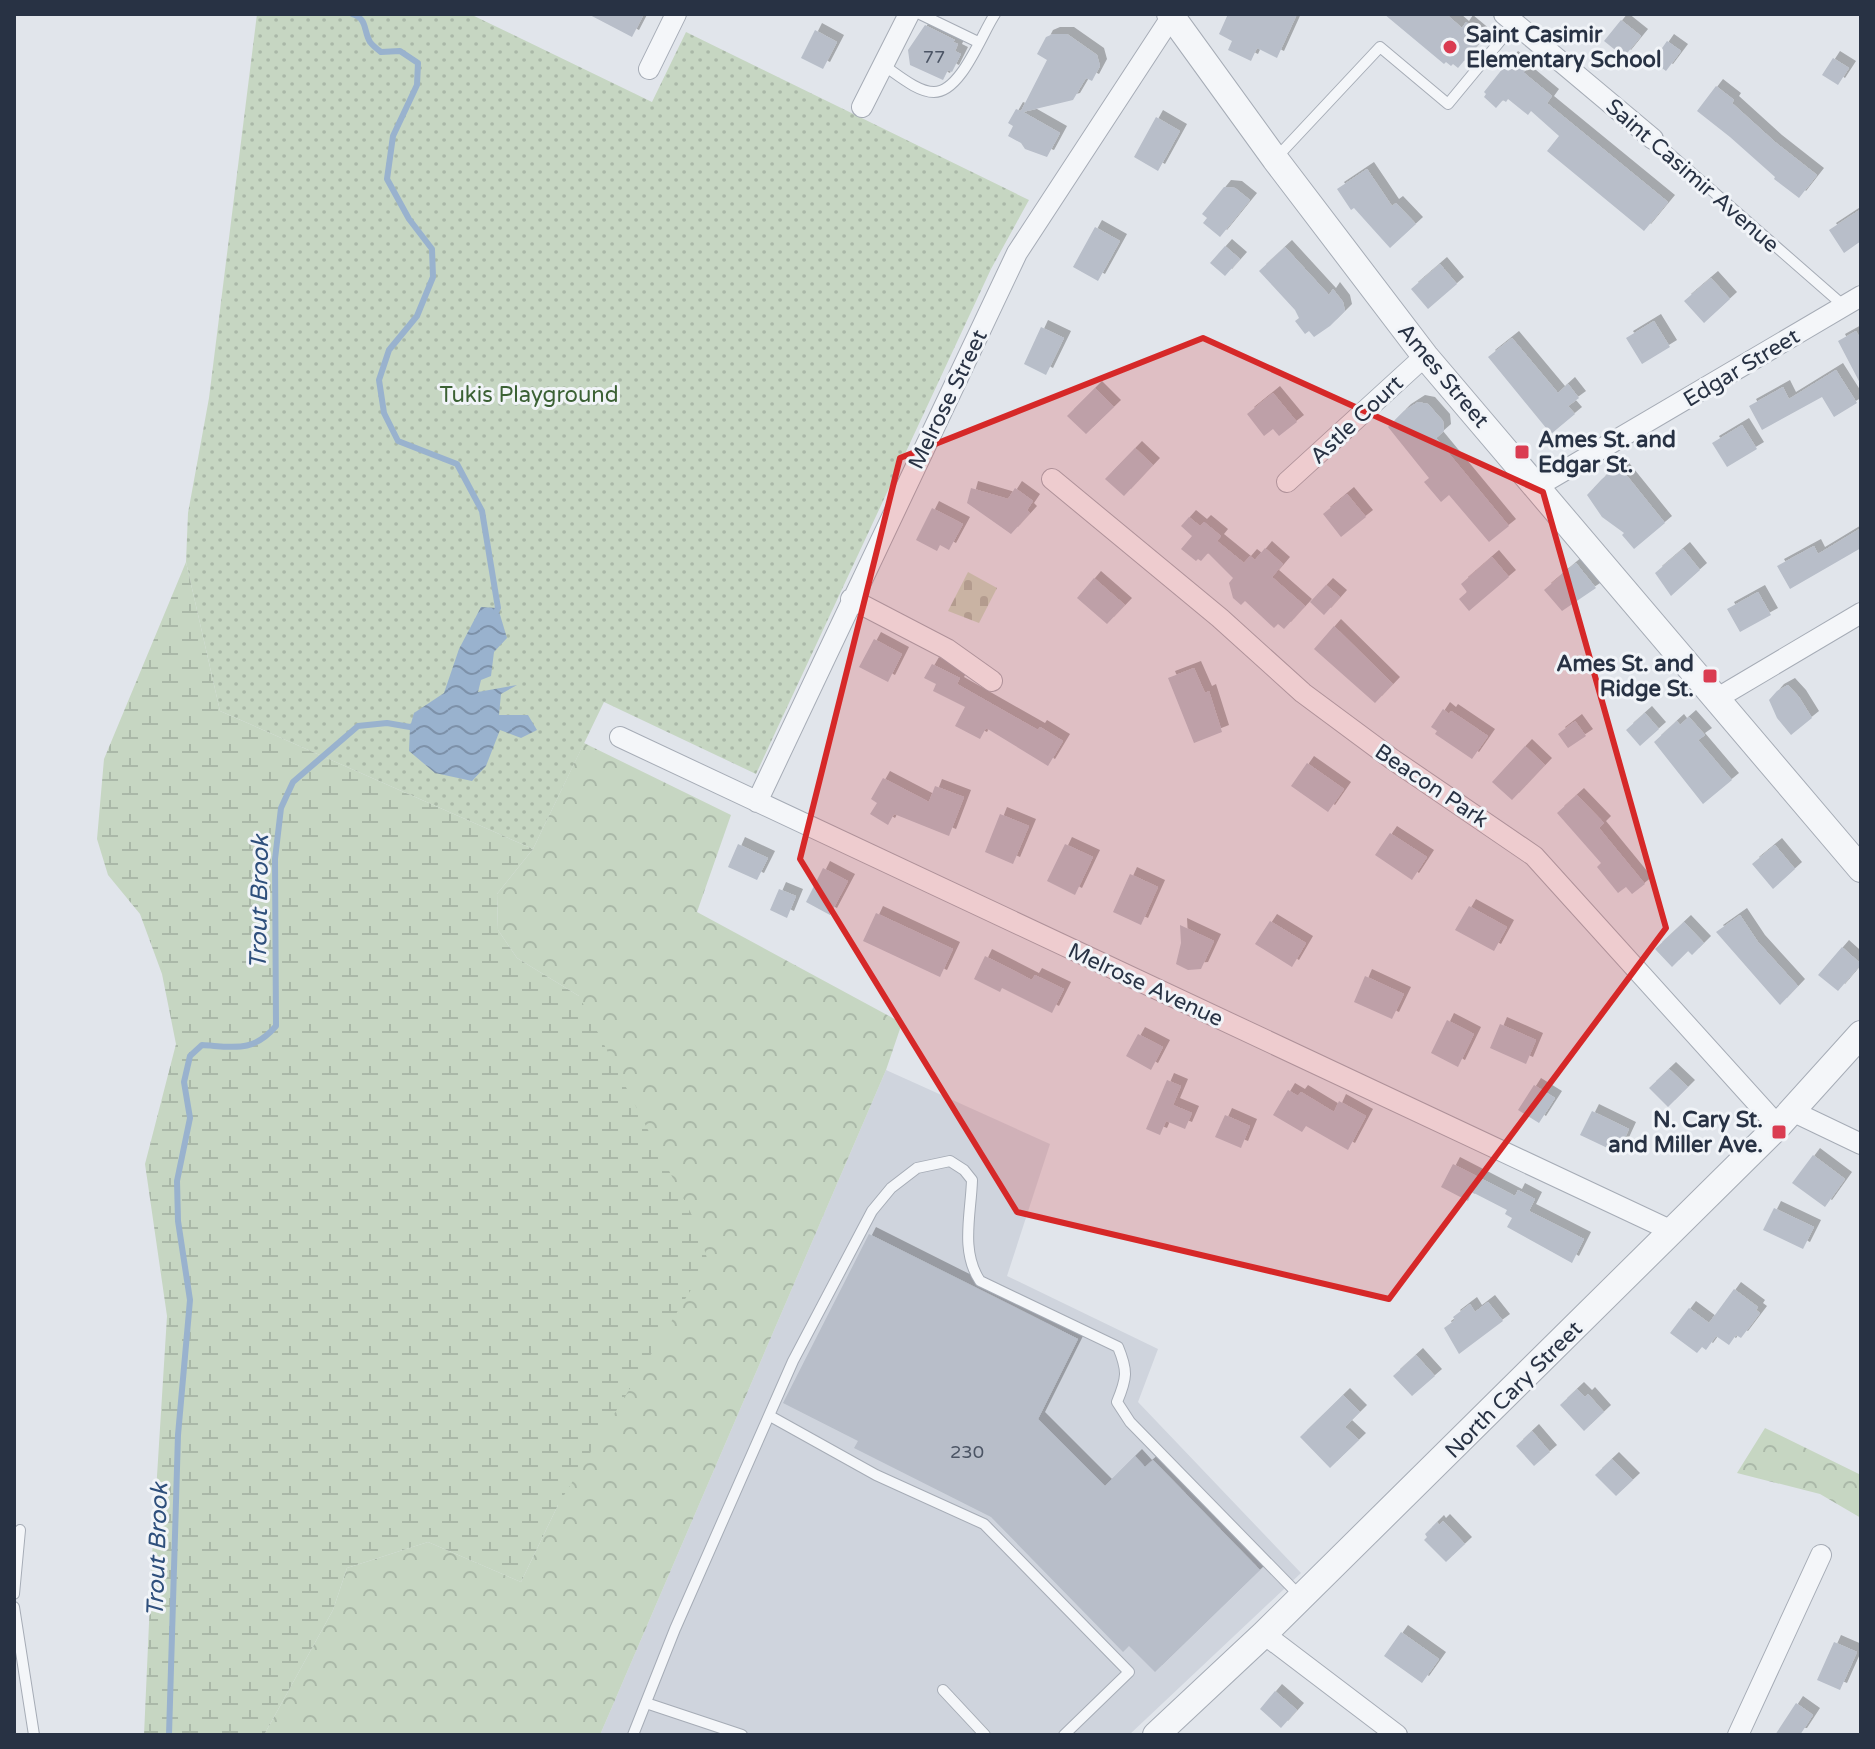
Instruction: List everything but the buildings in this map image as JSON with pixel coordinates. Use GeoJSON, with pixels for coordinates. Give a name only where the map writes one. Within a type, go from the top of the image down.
{"type":"FeatureCollection","features":[{"type":"Feature","properties":{"kind":"street"},"geometry":{"type":"LineString","coordinates":[[649,69],[676,14]]}},
{"type":"Feature","properties":{"kind":"street"},"geometry":{"type":"LineString","coordinates":[[862,107],[909,14]]}},
{"type":"Feature","properties":{"kind":"street","name":"Ames Street"},"geometry":{"type":"LineString","coordinates":[[1172,15],[1275,159],[1425,356],[1861,869]]}},
{"type":"Feature","properties":{"kind":"street","name":"Melrose Street"},"geometry":{"type":"LineString","coordinates":[[757,802],[1017,253],[1172,15]]}},
{"type":"Feature","properties":{"kind":"street","name":"Saint Casimir Avenue"},"geometry":{"type":"LineString","coordinates":[[1509,18],[1653,139]]}},
{"type":"Feature","properties":{"kind":"street","name":"Edgar Street"},"geometry":{"type":"LineString","coordinates":[[1538,486],[1853,301]]}},
{"type":"Feature","properties":{"kind":"street","name":"Astle Court"},"geometry":{"type":"LineString","coordinates":[[1287,482],[1425,356]]}},
{"type":"Feature","properties":{"kind":"street","name":"Beacon Park"},"geometry":{"type":"LineString","coordinates":[[1052,479],[1220,618],[1303,693],[1392,759],[1534,856],[1785,1119]]}},
{"type":"Feature","properties":{"kind":"street"},"geometry":{"type":"LineString","coordinates":[[851,599],[947,649],[992,681]]}},
{"type":"Feature","properties":{"kind":"street"},"geometry":{"type":"LineString","coordinates":[[1716,699],[1861,613]]}},
{"type":"Feature","properties":{"kind":"street","name":"Melrose Avenue"},"geometry":{"type":"LineString","coordinates":[[620,737],[1672,1231]]}},
{"type":"Feature","properties":{"kind":"street","name":"North Cary Street"},"geometry":{"type":"LineString","coordinates":[[1156,1735],[1264,1634],[1785,1119],[1861,1034]]}},
{"type":"Feature","properties":{"kind":"street"},"geometry":{"type":"LineString","coordinates":[[1785,1119],[1861,1144]]}},
{"type":"Feature","properties":{"kind":"street"},"geometry":{"type":"LineString","coordinates":[[1738,1735],[1821,1555]]}},
{"type":"Feature","properties":{"kind":"street"},"geometry":{"type":"LineString","coordinates":[[1264,1634],[1397,1735]]}},
{"type":"Feature","properties":{"kind":"lane"},"geometry":{"type":"LineString","coordinates":[[920,14],[978,42]]}},
{"type":"Feature","properties":{"kind":"lane"},"geometry":{"type":"LineString","coordinates":[[883,65],[908,82],[931,92],[948,89],[966,67],[995,14]]}},
{"type":"Feature","properties":{"kind":"lane"},"geometry":{"type":"LineString","coordinates":[[1275,159],[1380,47],[1448,104],[1509,18]]}},
{"type":"Feature","properties":{"kind":"lane","name":"Saint Casimir Avenue"},"geometry":{"type":"LineString","coordinates":[[1653,139],[1853,301]]}},
{"type":"Feature","properties":{"kind":"lane"},"geometry":{"type":"LineString","coordinates":[[633,1735],[675,1629],[793,1361],[872,1211],[891,1188],[917,1168],[950,1161],[972,1180],[967,1248],[972,1269],[980,1281],[1118,1347],[1126,1366],[1125,1381],[1117,1402],[1130,1422],[1301,1597]]}},
{"type":"Feature","properties":{"kind":"lane"},"geometry":{"type":"LineString","coordinates":[[770,1416],[876,1475],[984,1524],[1129,1672],[1064,1735]]}},
{"type":"Feature","properties":{"kind":"lane"},"geometry":{"type":"LineString","coordinates":[[14,1594],[20,1530]]}},
{"type":"Feature","properties":{"kind":"lane"},"geometry":{"type":"LineString","coordinates":[[14,1607],[34,1735]]}},
{"type":"Feature","properties":{"kind":"lane"},"geometry":{"type":"LineString","coordinates":[[943,1690],[985,1735]]}},
{"type":"Feature","properties":{"kind":"lane"},"geometry":{"type":"LineString","coordinates":[[646,1703],[742,1735]]}},
{"type":"Feature","properties":{"kind":"highlighted area"},"geometry":{"type":"Polygon","coordinates":[[[1203,338],[1543,492],[1666,928],[1389,1299],[1017,1212],[800,859],[900,458],[1203,338]]]}},
{"type":"Feature","properties":{"kind":"shaded area"},"geometry":{"type":"Polygon","coordinates":[[[886,1070],[1050,1144],[1007,1276],[1158,1349],[1138,1402],[1301,1573],[1129,1735],[600,1735],[886,1070]]]}},
{"type":"Feature","properties":{"kind":"green space","name":"Tukis Playground"},"geometry":{"type":"Polygon","coordinates":[[[257,14],[470,14],[652,102],[686,32],[1029,200],[991,269],[756,774],[604,702],[533,849],[220,711],[186,562],[188,513],[209,398],[257,14]]]}},
{"type":"Feature","properties":{"kind":"green space"},"geometry":{"type":"Polygon","coordinates":[[[186,562],[220,711],[533,849],[497,894],[498,930],[517,958],[579,996],[698,1227],[708,1262],[558,1505],[521,1582],[428,1542],[347,1568],[333,1610],[264,1735],[144,1735],[167,1316],[145,1164],[176,1044],[162,974],[140,914],[108,875],[97,839],[104,759],[186,562]]]}},
{"type":"Feature","properties":{"kind":"green space"},"geometry":{"type":"Polygon","coordinates":[[[968,572],[997,588],[979,623],[948,611],[968,572]]]}},
{"type":"Feature","properties":{"kind":"green space"},"geometry":{"type":"Polygon","coordinates":[[[584,743],[731,815],[697,912],[902,1023],[886,1070],[600,1735],[264,1735],[333,1610],[347,1568],[428,1542],[521,1582],[558,1505],[579,996],[517,958],[498,930],[497,894],[533,849],[584,743]]]}},
{"type":"Feature","properties":{"kind":"green space"},"geometry":{"type":"Polygon","coordinates":[[[1765,1428],[1861,1475],[1861,1518],[1820,1494],[1737,1473],[1765,1428]]]}},
{"type":"Feature","properties":{"kind":"water"},"geometry":{"type":"Polygon","coordinates":[[[481,607],[498,608],[507,638],[494,652],[491,676],[481,680],[478,692],[517,685],[501,694],[499,715],[528,715],[537,730],[521,738],[500,730],[486,766],[472,781],[435,773],[409,751],[410,727],[414,713],[444,693],[459,649],[481,607]]]}},
{"type":"Feature","properties":{"kind":"waterway","name":"Trout Brook"},"geometry":{"type":"LineString","coordinates":[[352,14],[361,19],[370,42],[381,52],[400,51],[418,63],[417,85],[393,136],[387,179],[409,219],[432,249],[433,277],[417,316],[389,350],[379,380],[384,413],[398,441],[457,464],[482,511],[498,608],[496,612]]}},
{"type":"Feature","properties":{"kind":"waterway","name":"Trout Brook"},"geometry":{"type":"LineString","coordinates":[[169,1735],[178,1435],[190,1300],[178,1221],[177,1181],[190,1118],[184,1082],[190,1056],[202,1045],[233,1047],[251,1044],[268,1035],[276,1026],[275,859],[281,808],[293,782],[358,726],[387,723],[415,725]]}},
{"type":"Feature","properties":{"kind":"place","name":"Saint Casimir Elementary School"},"geometry":{"type":"Point","coordinates":[1450,47]}},
{"type":"Feature","properties":{"kind":"place","name":"Ames St. and Edgar St."},"geometry":{"type":"Point","coordinates":[1522,452]}},
{"type":"Feature","properties":{"kind":"place","name":"Ames St. and Ridge St."},"geometry":{"type":"Point","coordinates":[1710,676]}},
{"type":"Feature","properties":{"kind":"place","name":"N. Cary St. and Miller Ave."},"geometry":{"type":"Point","coordinates":[1779,1132]}}]}
